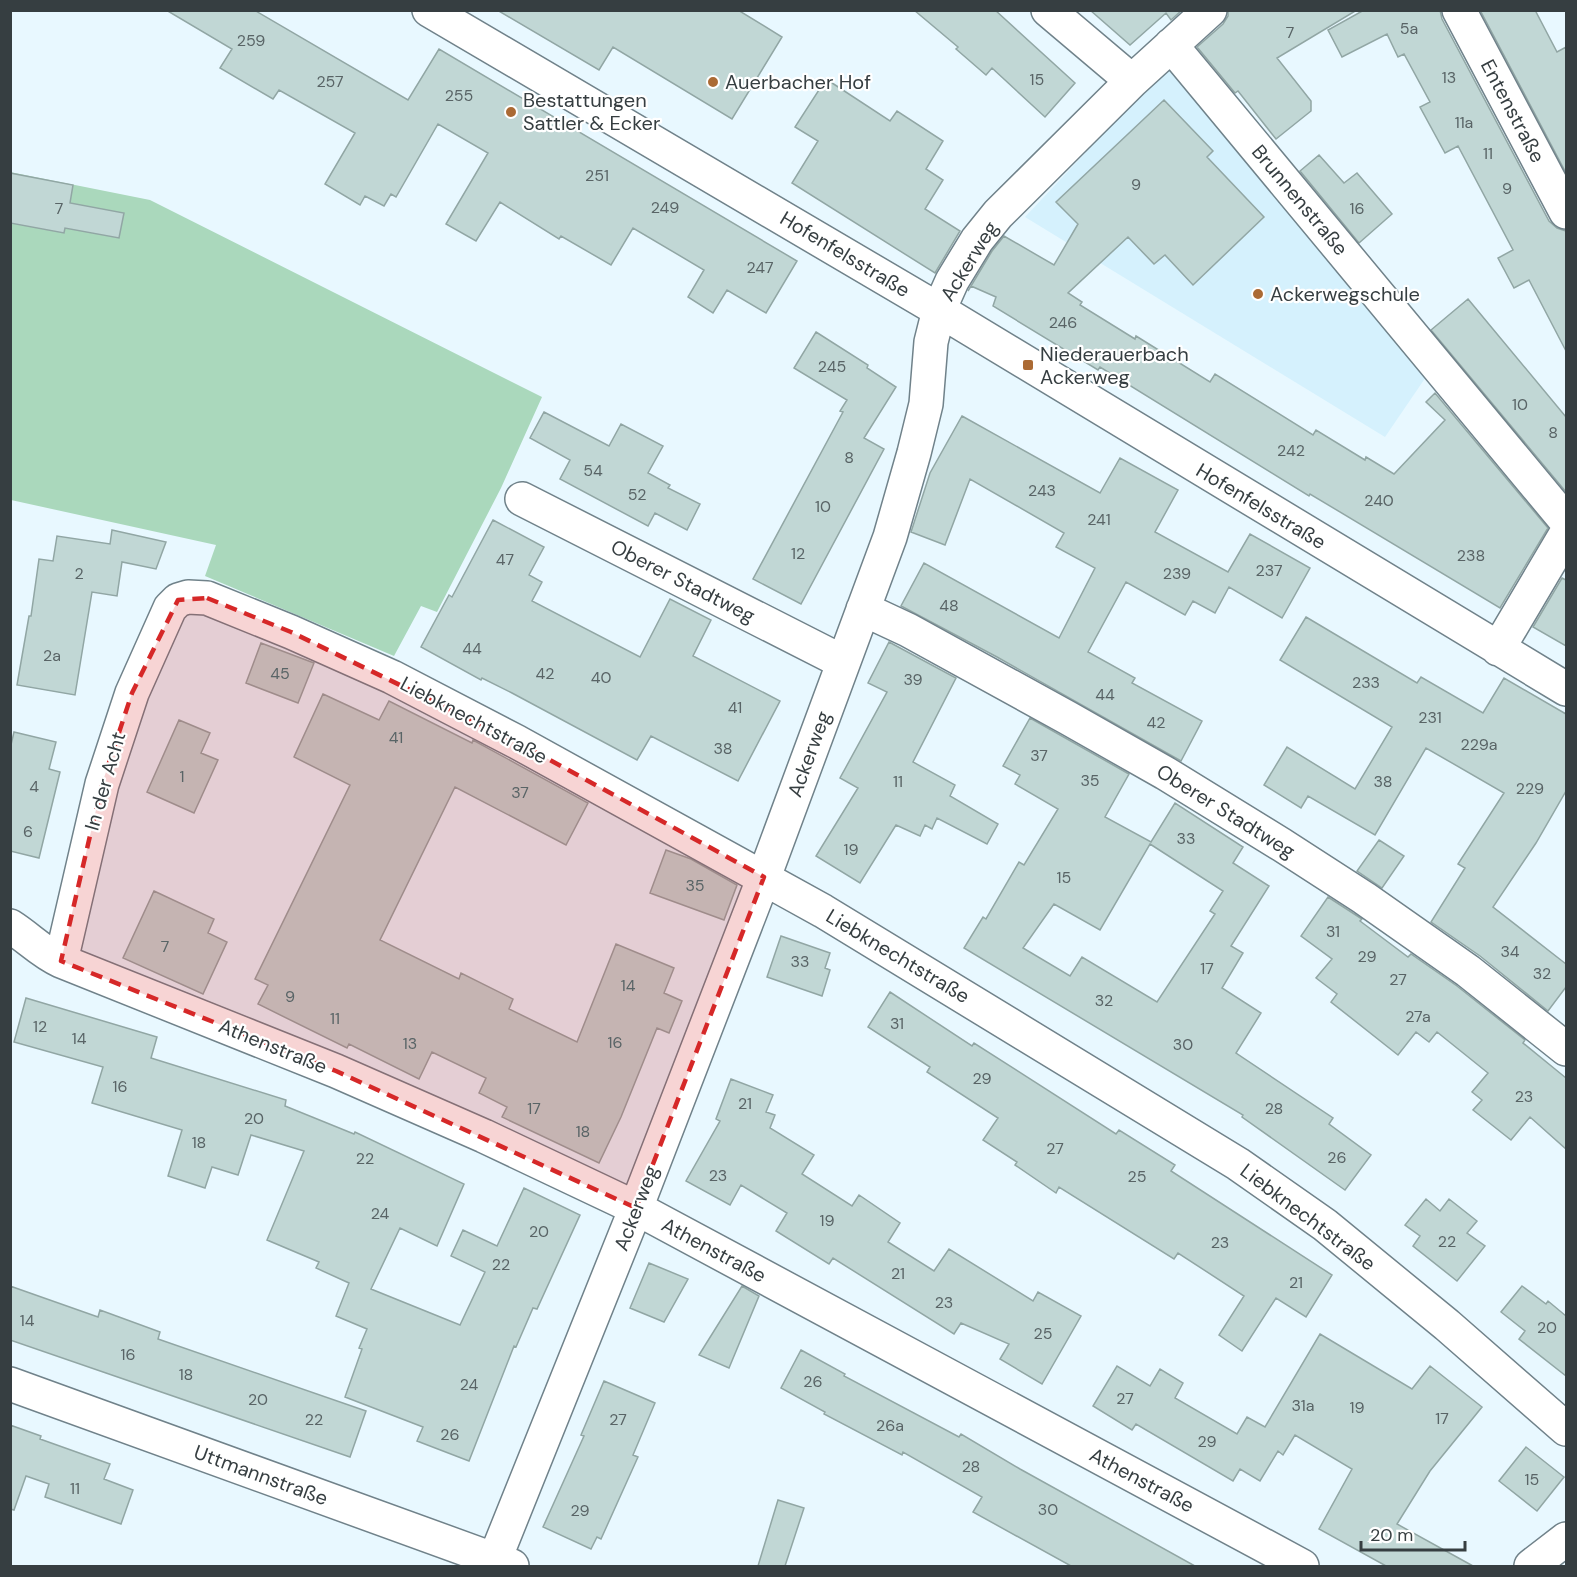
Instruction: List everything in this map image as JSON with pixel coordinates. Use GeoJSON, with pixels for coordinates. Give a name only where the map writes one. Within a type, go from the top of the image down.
{"type":"FeatureCollection","features":[{"type":"Feature","properties":{"kind":"street","name":"Hofenfelsstraße"},"geometry":{"type":"LineString","coordinates":[[429,10],[939,310],[1566,689]]}},
{"type":"Feature","properties":{"kind":"street"},"geometry":{"type":"LineString","coordinates":[[1048,10],[1132,81]]}},
{"type":"Feature","properties":{"kind":"street","name":"Ackerweg"},"geometry":{"type":"LineString","coordinates":[[499,1564],[764,877],[890,537],[926,404],[931,342],[939,310],[952,280],[977,240],[998,214],[1132,81],[1210,10]]}},
{"type":"Feature","properties":{"kind":"street","name":"Entenstraße"},"geometry":{"type":"LineString","coordinates":[[1459,10],[1566,212]]}},
{"type":"Feature","properties":{"kind":"street","name":"Brunnenstraße"},"geometry":{"type":"LineString","coordinates":[[1171,45],[1566,521]]}},
{"type":"Feature","properties":{"kind":"street","name":"Oberer Stadtweg"},"geometry":{"type":"LineString","coordinates":[[522,499],[843,662]]}},
{"type":"Feature","properties":{"kind":"street"},"geometry":{"type":"LineString","coordinates":[[1498,649],[1566,534]]}},
{"type":"Feature","properties":{"kind":"street","name":"Liebknechtstraße"},"geometry":{"type":"LineString","coordinates":[[170,608],[178,600],[188,597],[207,598],[392,677],[527,747],[823,910],[1238,1164],[1325,1225],[1447,1325],[1566,1429]]}},
{"type":"Feature","properties":{"kind":"street","name":"In der Acht"},"geometry":{"type":"LineString","coordinates":[[61,961],[102,784],[132,693],[170,608]]}},
{"type":"Feature","properties":{"kind":"street","name":"Oberer Stadtweg"},"geometry":{"type":"LineString","coordinates":[[863,609],[908,630],[1078,723],[1166,773],[1282,844],[1468,971],[1566,1049]]}},
{"type":"Feature","properties":{"kind":"street","name":"Athenstraße"},"geometry":{"type":"LineString","coordinates":[[10,926],[22,933],[44,953],[61,961],[347,1075],[484,1136],[636,1208],[1302,1566]]}},
{"type":"Feature","properties":{"kind":"street","name":"Uttmannstraße"},"geometry":{"type":"LineString","coordinates":[[10,1384],[499,1564]]}},
{"type":"Feature","properties":{"kind":"street"},"geometry":{"type":"LineString","coordinates":[[1532,1566],[1566,1539]]}},
{"type":"Feature","properties":{"kind":"highlighted area"},"geometry":{"type":"Polygon","coordinates":[[[207,598],[291,632],[517,742],[764,877],[636,1208],[336,1071],[61,961],[102,784],[132,693],[178,600],[207,598]]]}},
{"type":"Feature","properties":{"kind":"shaded area","name":"Ackerwegschule"},"geometry":{"type":"Polygon","coordinates":[[[1170,63],[1430,371],[1385,437],[1025,217],[1170,63]]]}},
{"type":"Feature","properties":{"kind":"green space"},"geometry":{"type":"Polygon","coordinates":[[[10,172],[150,200],[542,397],[501,488],[437,612],[421,606],[394,656],[205,576],[216,545],[11,500],[10,172]]]}},
{"type":"Feature","properties":{"kind":"building"},"geometry":{"type":"Polygon","coordinates":[[[166,10],[254,10],[408,100],[439,49],[797,261],[766,313],[727,290],[713,313],[688,297],[704,270],[633,228],[611,265],[561,236],[559,239],[500,202],[476,241],[446,224],[488,153],[438,124],[396,197],[391,194],[384,206],[365,196],[360,205],[325,184],[355,133],[279,90],[273,99],[220,68],[232,49],[166,10]]]}},
{"type":"Feature","properties":{"kind":"building"},"geometry":{"type":"Polygon","coordinates":[[[497,10],[738,10],[782,37],[732,119],[613,47],[599,70],[497,10]]]}},
{"type":"Feature","properties":{"kind":"building"},"geometry":{"type":"Polygon","coordinates":[[[914,10],[995,10],[1075,83],[1045,117],[992,68],[986,75],[956,49],[958,47],[914,10]]]}},
{"type":"Feature","properties":{"kind":"building"},"geometry":{"type":"Polygon","coordinates":[[[1090,10],[1182,10],[1171,20],[1166,13],[1130,45],[1090,10]]]}},
{"type":"Feature","properties":{"kind":"building"},"geometry":{"type":"Polygon","coordinates":[[[1228,10],[1357,10],[1277,58],[1311,101],[1311,111],[1276,139],[1238,91],[1235,93],[1197,47],[1223,24],[1228,16],[1228,10]]]}},
{"type":"Feature","properties":{"kind":"building"},"geometry":{"type":"Polygon","coordinates":[[[1364,10],[1440,10],[1442,19],[1549,221],[1557,228],[1566,231],[1566,351],[1529,280],[1514,288],[1498,258],[1513,250],[1458,146],[1445,153],[1420,107],[1430,102],[1404,54],[1398,57],[1387,34],[1342,57],[1328,30],[1364,10]]]}},
{"type":"Feature","properties":{"kind":"building"},"geometry":{"type":"Polygon","coordinates":[[[1480,10],[1535,10],[1557,52],[1566,47],[1566,173],[1480,10]]]}},
{"type":"Feature","properties":{"kind":"building"},"geometry":{"type":"Polygon","coordinates":[[[826,79],[890,121],[897,111],[943,141],[926,169],[943,180],[925,209],[960,231],[935,273],[792,183],[818,141],[795,127],[826,79]]]}},
{"type":"Feature","properties":{"kind":"building"},"geometry":{"type":"Polygon","coordinates":[[[1164,100],[1213,151],[1207,157],[1264,217],[1193,285],[1165,255],[1154,264],[1128,237],[1068,293],[1082,302],[1080,305],[1135,339],[1136,336],[1210,382],[1215,374],[1313,435],[1316,430],[1365,460],[1366,457],[1394,474],[1445,420],[1426,402],[1435,393],[1548,528],[1500,608],[1310,494],[1309,496],[1100,367],[1098,370],[993,306],[996,297],[971,286],[1004,236],[1054,265],[1078,224],[1056,202],[1164,100]]]}},
{"type":"Feature","properties":{"kind":"building"},"geometry":{"type":"Polygon","coordinates":[[[1319,155],[1344,183],[1357,173],[1392,214],[1359,243],[1300,171],[1319,155]]]}},
{"type":"Feature","properties":{"kind":"building"},"geometry":{"type":"Polygon","coordinates":[[[10,173],[73,185],[70,203],[124,213],[119,238],[65,228],[64,233],[10,223],[10,173]]]}},
{"type":"Feature","properties":{"kind":"building"},"geometry":{"type":"Polygon","coordinates":[[[1468,299],[1566,417],[1566,492],[1431,330],[1468,299]]]}},
{"type":"Feature","properties":{"kind":"building"},"geometry":{"type":"Polygon","coordinates":[[[816,332],[868,365],[867,368],[896,387],[864,438],[884,449],[801,604],[753,579],[843,412],[840,411],[847,400],[794,368],[816,332]]]}},
{"type":"Feature","properties":{"kind":"building"},"geometry":{"type":"Polygon","coordinates":[[[544,412],[609,446],[621,424],[663,446],[648,473],[670,485],[668,488],[700,504],[687,530],[655,513],[648,526],[560,479],[570,460],[530,438],[544,412]]]}},
{"type":"Feature","properties":{"kind":"building"},"geometry":{"type":"Polygon","coordinates":[[[962,416],[1100,493],[1120,458],[1178,490],[1155,532],[1228,572],[1250,534],[1310,568],[1282,618],[1229,587],[1215,613],[1193,601],[1185,615],[1126,582],[1088,652],[1135,678],[1132,683],[1202,721],[1181,761],[997,657],[901,606],[924,563],[1059,638],[1095,568],[1056,547],[1064,533],[970,479],[945,545],[911,532],[930,473],[962,416]]]}},
{"type":"Feature","properties":{"kind":"building"},"geometry":{"type":"Polygon","coordinates":[[[493,520],[544,547],[529,575],[542,582],[532,601],[640,657],[670,599],[711,620],[693,656],[780,701],[738,781],[651,736],[637,760],[421,647],[449,595],[452,597],[493,520]]]}},
{"type":"Feature","properties":{"kind":"building"},"geometry":{"type":"Polygon","coordinates":[[[112,530],[166,542],[156,569],[122,562],[117,596],[92,592],[75,695],[17,685],[29,616],[31,616],[39,559],[53,561],[57,536],[110,544],[112,530]]]}},
{"type":"Feature","properties":{"kind":"building"},"geometry":{"type":"Polygon","coordinates":[[[1562,578],[1566,580],[1566,646],[1533,627],[1562,578]]]}},
{"type":"Feature","properties":{"kind":"building"},"geometry":{"type":"Polygon","coordinates":[[[1306,617],[1417,683],[1421,677],[1483,713],[1504,678],[1566,714],[1566,791],[1536,843],[1493,907],[1566,964],[1566,987],[1548,1011],[1480,956],[1431,922],[1465,868],[1458,864],[1504,793],[1426,748],[1375,835],[1308,796],[1301,808],[1264,785],[1287,747],[1355,789],[1392,727],[1280,660],[1306,617]]]}},
{"type":"Feature","properties":{"kind":"building"},"geometry":{"type":"Polygon","coordinates":[[[889,642],[956,678],[913,762],[955,785],[950,796],[998,824],[987,844],[937,818],[932,829],[925,825],[920,836],[896,825],[860,883],[816,856],[858,788],[840,778],[887,692],[868,683],[889,642]]]}},
{"type":"Feature","properties":{"kind":"building"},"geometry":{"type":"Polygon","coordinates":[[[261,643],[314,663],[298,703],[246,683],[261,643]]]}},
{"type":"Feature","properties":{"kind":"building"},"geometry":{"type":"Polygon","coordinates":[[[323,694],[379,720],[389,701],[472,743],[473,740],[588,803],[566,845],[455,787],[380,940],[459,979],[461,973],[513,999],[509,1009],[577,1042],[616,944],[674,968],[664,993],[682,1001],[669,1033],[657,1028],[621,1117],[599,1163],[502,1117],[507,1107],[479,1093],[486,1078],[432,1052],[419,1079],[349,1044],[347,1048],[258,1004],[268,985],[255,979],[350,785],[294,757],[323,694]]]}},
{"type":"Feature","properties":{"kind":"building"},"geometry":{"type":"Polygon","coordinates":[[[1030,718],[1129,774],[1105,817],[1151,842],[1175,803],[1243,847],[1233,863],[1269,886],[1231,946],[1243,953],[1222,988],[1261,1013],[1236,1053],[1333,1118],[1329,1124],[1371,1155],[1345,1190],[1242,1117],[1243,1115],[964,948],[983,917],[986,919],[1019,862],[1024,865],[1058,809],[1015,784],[1020,775],[1003,766],[1030,718]],[[1150,844],[1100,930],[1054,904],[1023,948],[1070,976],[1082,957],[1157,1002],[1215,914],[1210,911],[1223,891],[1150,844]]]}},
{"type":"Feature","properties":{"kind":"building"},"geometry":{"type":"Polygon","coordinates":[[[179,720],[210,733],[201,753],[218,760],[194,813],[147,792],[179,720]]]}},
{"type":"Feature","properties":{"kind":"building"},"geometry":{"type":"Polygon","coordinates":[[[14,732],[56,742],[49,769],[60,772],[39,858],[10,851],[10,749],[14,732]]]}},
{"type":"Feature","properties":{"kind":"building"},"geometry":{"type":"Polygon","coordinates":[[[1379,840],[1404,856],[1382,888],[1357,871],[1379,840]]]}},
{"type":"Feature","properties":{"kind":"building"},"geometry":{"type":"Polygon","coordinates":[[[666,850],[691,859],[737,885],[724,920],[650,893],[666,850]]]}},
{"type":"Feature","properties":{"kind":"building"},"geometry":{"type":"Polygon","coordinates":[[[154,891],[214,919],[208,933],[227,942],[203,994],[123,958],[154,891]]]}},
{"type":"Feature","properties":{"kind":"building"},"geometry":{"type":"Polygon","coordinates":[[[1328,897],[1362,919],[1360,921],[1408,957],[1411,954],[1457,986],[1525,1040],[1523,1043],[1566,1078],[1566,1149],[1530,1117],[1511,1140],[1473,1110],[1482,1100],[1472,1092],[1488,1073],[1437,1032],[1429,1042],[1416,1032],[1398,1055],[1331,1002],[1337,994],[1316,978],[1332,959],[1301,936],[1328,897]]]}},
{"type":"Feature","properties":{"kind":"building"},"geometry":{"type":"Polygon","coordinates":[[[781,936],[830,953],[825,968],[830,970],[822,996],[767,977],[781,936]]]}},
{"type":"Feature","properties":{"kind":"building"},"geometry":{"type":"Polygon","coordinates":[[[890,992],[972,1046],[974,1043],[1116,1134],[1119,1130],[1175,1165],[1171,1171],[1332,1275],[1306,1317],[1276,1298],[1242,1351],[1219,1335],[1244,1296],[1178,1253],[1174,1259],[1059,1187],[1056,1193],[1015,1165],[1017,1162],[983,1140],[998,1118],[927,1072],[930,1067],[868,1027],[890,992]]]}},
{"type":"Feature","properties":{"kind":"building"},"geometry":{"type":"Polygon","coordinates":[[[26,998],[157,1037],[151,1058],[286,1100],[285,1106],[354,1134],[355,1132],[464,1184],[437,1246],[400,1228],[371,1289],[460,1325],[485,1272],[451,1256],[463,1230],[497,1246],[524,1188],[580,1215],[537,1309],[533,1308],[516,1347],[514,1346],[469,1461],[417,1441],[423,1427],[345,1397],[367,1329],[336,1316],[349,1283],[316,1268],[319,1262],[267,1240],[304,1151],[251,1135],[238,1175],[212,1167],[205,1188],[168,1176],[182,1130],[92,1103],[103,1067],[14,1042],[26,998]]]}},
{"type":"Feature","properties":{"kind":"building"},"geometry":{"type":"Polygon","coordinates":[[[731,1079],[773,1095],[766,1112],[775,1115],[770,1128],[814,1155],[802,1174],[852,1206],[859,1195],[900,1223],[888,1242],[934,1271],[949,1249],[1033,1301],[1038,1292],[1081,1316],[1042,1384],[1000,1359],[1009,1344],[961,1323],[954,1334],[833,1258],[829,1264],[776,1231],[787,1213],[741,1185],[730,1205],[686,1181],[720,1121],[716,1119],[731,1079]]]}},
{"type":"Feature","properties":{"kind":"building"},"geometry":{"type":"Polygon","coordinates":[[[1426,1199],[1440,1211],[1449,1199],[1477,1221],[1467,1233],[1485,1246],[1457,1281],[1413,1246],[1420,1236],[1405,1225],[1426,1199]]]}},
{"type":"Feature","properties":{"kind":"building"},"geometry":{"type":"Polygon","coordinates":[[[649,1263],[688,1279],[664,1322],[630,1308],[649,1263]]]}},
{"type":"Feature","properties":{"kind":"building"},"geometry":{"type":"Polygon","coordinates":[[[10,1286],[98,1317],[100,1310],[160,1332],[158,1339],[366,1411],[350,1457],[10,1340],[10,1286]]]}},
{"type":"Feature","properties":{"kind":"building"},"geometry":{"type":"Polygon","coordinates":[[[742,1286],[759,1296],[729,1368],[699,1355],[742,1286]]]}},
{"type":"Feature","properties":{"kind":"building"},"geometry":{"type":"Polygon","coordinates":[[[1522,1286],[1546,1304],[1548,1301],[1566,1316],[1566,1376],[1519,1339],[1525,1331],[1501,1312],[1522,1286]]]}},
{"type":"Feature","properties":{"kind":"building"},"geometry":{"type":"Polygon","coordinates":[[[1320,1334],[1412,1389],[1430,1366],[1482,1407],[1430,1471],[1397,1524],[1473,1566],[1386,1566],[1319,1529],[1352,1469],[1295,1435],[1283,1455],[1278,1451],[1260,1481],[1240,1469],[1233,1481],[1136,1424],[1132,1430],[1093,1406],[1117,1366],[1150,1386],[1160,1369],[1183,1383],[1175,1398],[1237,1434],[1247,1417],[1265,1427],[1320,1334]]]}},
{"type":"Feature","properties":{"kind":"building"},"geometry":{"type":"Polygon","coordinates":[[[801,1350],[845,1374],[844,1376],[959,1437],[961,1434],[1195,1566],[1071,1566],[973,1512],[982,1497],[903,1452],[902,1455],[824,1414],[825,1412],[781,1388],[801,1350]]]}},
{"type":"Feature","properties":{"kind":"building"},"geometry":{"type":"Polygon","coordinates":[[[604,1381],[655,1403],[633,1455],[638,1457],[601,1539],[597,1537],[591,1549],[543,1527],[584,1436],[581,1435],[604,1381]]]}},
{"type":"Feature","properties":{"kind":"building"},"geometry":{"type":"Polygon","coordinates":[[[10,1425],[41,1436],[40,1439],[110,1464],[104,1479],[133,1490],[121,1524],[45,1497],[49,1484],[26,1476],[14,1510],[10,1509],[10,1425]]]}},
{"type":"Feature","properties":{"kind":"building"},"geometry":{"type":"Polygon","coordinates":[[[1526,1447],[1564,1477],[1537,1511],[1499,1481],[1526,1447]]]}},
{"type":"Feature","properties":{"kind":"building"},"geometry":{"type":"Polygon","coordinates":[[[778,1500],[804,1508],[785,1566],[758,1566],[778,1500]]]}},
{"type":"Feature","properties":{"kind":"place","name":"Auerbacher Hof"},"geometry":{"type":"Point","coordinates":[713,82]}},
{"type":"Feature","properties":{"kind":"place","name":"Bestattungen Sattler & Ecker"},"geometry":{"type":"Point","coordinates":[511,112]}},
{"type":"Feature","properties":{"kind":"place","name":"Ackerwegschule"},"geometry":{"type":"Point","coordinates":[1258,294]}},
{"type":"Feature","properties":{"kind":"place","name":"Niederauerbach Ackerweg"},"geometry":{"type":"Point","coordinates":[1028,365]}}]}
